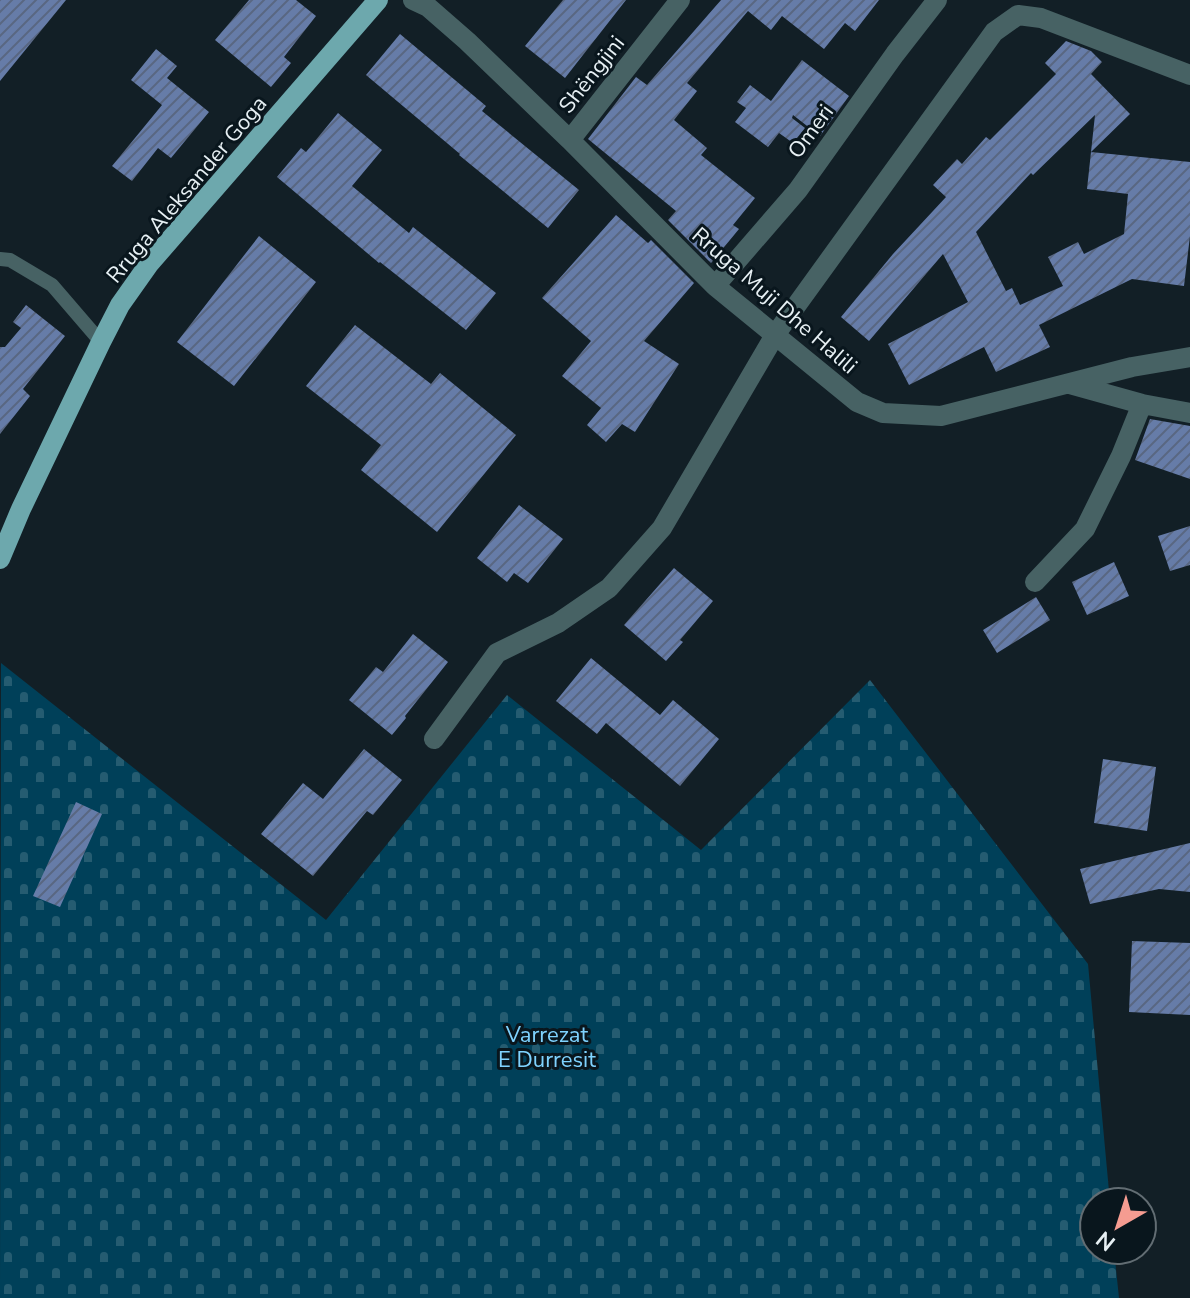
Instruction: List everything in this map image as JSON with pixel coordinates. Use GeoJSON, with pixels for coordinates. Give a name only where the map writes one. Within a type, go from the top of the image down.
{"type":"FeatureCollection","features":[{"type":"Feature","properties":{"kind":"main road","name":"Rruga Aleksander Goga"},"geometry":{"type":"LineString","coordinates":[[0,559],[120,305],[149,264],[378,0]]}},
{"type":"Feature","properties":{"kind":"street","name":"Rruga Muji Dhe Halili"},"geometry":{"type":"LineString","coordinates":[[413,0],[428,7],[467,41],[715,286],[857,402],[883,413],[941,416],[1132,367],[1190,357]]}},
{"type":"Feature","properties":{"kind":"street","name":"Shëngjini"},"geometry":{"type":"LineString","coordinates":[[570,140],[680,0]]}},
{"type":"Feature","properties":{"kind":"street","name":"Omeri"},"geometry":{"type":"LineString","coordinates":[[715,286],[798,190],[937,0]]}},
{"type":"Feature","properties":{"kind":"street"},"geometry":{"type":"LineString","coordinates":[[434,739],[497,653],[558,623],[609,588],[662,528],[775,335],[994,32],[1018,15],[1041,18],[1190,75]]}},
{"type":"Feature","properties":{"kind":"street"},"geometry":{"type":"LineString","coordinates":[[1070,384],[1142,404],[1190,413]]}},
{"type":"Feature","properties":{"kind":"street"},"geometry":{"type":"LineString","coordinates":[[1035,582],[1085,529],[1121,456],[1142,404]]}},
{"type":"Feature","properties":{"kind":"lane"},"geometry":{"type":"LineString","coordinates":[[0,259],[10,260],[52,285],[101,342]]}},
{"type":"Feature","properties":{"kind":"green space","name":"Varrezat E Durresit"},"geometry":{"type":"Polygon","coordinates":[[[1,663],[326,920],[507,695],[701,850],[870,680],[1088,964],[1109,1186],[1078,1186],[1078,1266],[1116,1266],[1119,1298],[0,1298],[1,663]]]}},
{"type":"Feature","properties":{"kind":"building"},"geometry":{"type":"Polygon","coordinates":[[[0,0],[66,0],[0,81],[0,0]]]}},
{"type":"Feature","properties":{"kind":"building"},"geometry":{"type":"Polygon","coordinates":[[[249,0],[296,0],[316,16],[284,57],[291,63],[271,87],[215,40],[249,0]]]}},
{"type":"Feature","properties":{"kind":"building"},"geometry":{"type":"Polygon","coordinates":[[[563,0],[626,0],[565,78],[525,46],[563,0]]]}},
{"type":"Feature","properties":{"kind":"building"},"geometry":{"type":"Polygon","coordinates":[[[721,0],[879,0],[855,31],[845,23],[824,49],[782,16],[771,30],[748,11],[687,83],[697,91],[674,120],[707,148],[701,155],[755,198],[733,225],[739,229],[711,263],[668,220],[676,211],[588,139],[636,77],[647,85],[721,0]]]}},
{"type":"Feature","properties":{"kind":"building"},"geometry":{"type":"Polygon","coordinates":[[[400,34],[486,106],[482,111],[579,190],[548,228],[366,75],[400,34]]]}},
{"type":"Feature","properties":{"kind":"building"},"geometry":{"type":"Polygon","coordinates":[[[1066,41],[1091,51],[1102,62],[1091,74],[1130,114],[1091,152],[1190,162],[1190,236],[1184,286],[1132,279],[1039,325],[1050,347],[996,372],[984,347],[909,385],[888,344],[968,302],[943,254],[869,341],[841,317],[946,197],[933,185],[957,159],[962,164],[986,137],[990,140],[1056,74],[1045,63],[1066,41]],[[1095,115],[1033,175],[1031,173],[976,232],[1006,291],[1012,288],[1020,305],[1063,286],[1048,257],[1078,242],[1084,254],[1124,234],[1128,194],[1087,189],[1095,115]]]}},
{"type":"Feature","properties":{"kind":"building"},"geometry":{"type":"Polygon","coordinates":[[[156,49],[177,66],[167,78],[209,112],[171,158],[158,148],[132,181],[112,166],[162,105],[131,80],[156,49]]]}},
{"type":"Feature","properties":{"kind":"building"},"geometry":{"type":"Polygon","coordinates":[[[802,60],[849,96],[820,136],[793,115],[792,118],[805,128],[793,143],[779,133],[768,147],[735,122],[746,108],[737,102],[750,85],[771,101],[802,60]]]}},
{"type":"Feature","properties":{"kind":"building"},"geometry":{"type":"Polygon","coordinates":[[[338,113],[382,150],[352,186],[409,233],[413,227],[496,293],[466,330],[379,263],[277,177],[301,148],[306,152],[338,113]]]}},
{"type":"Feature","properties":{"kind":"building"},"geometry":{"type":"Polygon","coordinates":[[[616,215],[648,243],[651,240],[694,283],[644,341],[679,364],[635,432],[622,424],[606,442],[587,425],[601,408],[562,376],[591,341],[542,298],[616,215]]]}},
{"type":"Feature","properties":{"kind":"building"},"geometry":{"type":"Polygon","coordinates":[[[259,236],[316,282],[234,386],[177,342],[259,236]]]}},
{"type":"Feature","properties":{"kind":"building"},"geometry":{"type":"Polygon","coordinates":[[[26,305],[65,336],[23,389],[30,396],[0,434],[0,347],[5,347],[21,328],[13,322],[26,305]]]}},
{"type":"Feature","properties":{"kind":"building"},"geometry":{"type":"Polygon","coordinates":[[[355,325],[431,384],[440,373],[516,435],[437,532],[361,470],[381,445],[306,386],[355,325]]]}},
{"type":"Feature","properties":{"kind":"building"},"geometry":{"type":"Polygon","coordinates":[[[1150,419],[1190,426],[1190,479],[1135,460],[1150,419]]]}},
{"type":"Feature","properties":{"kind":"building"},"geometry":{"type":"Polygon","coordinates":[[[519,505],[563,539],[528,583],[514,573],[507,582],[477,558],[519,505]]]}},
{"type":"Feature","properties":{"kind":"building"},"geometry":{"type":"Polygon","coordinates":[[[1190,526],[1190,565],[1170,571],[1158,536],[1190,526]]]}},
{"type":"Feature","properties":{"kind":"building"},"geometry":{"type":"Polygon","coordinates":[[[1114,562],[1129,596],[1087,615],[1072,582],[1114,562]]]}},
{"type":"Feature","properties":{"kind":"building"},"geometry":{"type":"Polygon","coordinates":[[[674,568],[713,601],[666,661],[624,625],[674,568]]]}},
{"type":"Feature","properties":{"kind":"building"},"geometry":{"type":"Polygon","coordinates":[[[1036,597],[1050,620],[997,653],[983,630],[1036,597]]]}},
{"type":"Feature","properties":{"kind":"building"},"geometry":{"type":"Polygon","coordinates":[[[413,634],[448,662],[392,735],[349,700],[376,667],[383,672],[413,634]]]}},
{"type":"Feature","properties":{"kind":"building"},"geometry":{"type":"Polygon","coordinates":[[[591,658],[660,715],[673,700],[719,739],[680,786],[606,723],[597,734],[556,701],[591,658]]]}},
{"type":"Feature","properties":{"kind":"building"},"geometry":{"type":"Polygon","coordinates":[[[364,749],[402,780],[373,815],[367,811],[313,876],[261,834],[303,783],[323,799],[364,749]]]}},
{"type":"Feature","properties":{"kind":"building"},"geometry":{"type":"Polygon","coordinates":[[[1103,759],[1156,767],[1147,831],[1094,823],[1103,759]]]}},
{"type":"Feature","properties":{"kind":"building"},"geometry":{"type":"Polygon","coordinates":[[[76,802],[102,814],[60,907],[33,896],[76,802]]]}},
{"type":"Feature","properties":{"kind":"building"},"geometry":{"type":"Polygon","coordinates":[[[1190,843],[1190,892],[1159,889],[1090,904],[1080,869],[1190,843]]]}},
{"type":"Feature","properties":{"kind":"building"},"geometry":{"type":"Polygon","coordinates":[[[1132,941],[1190,943],[1190,1015],[1129,1012],[1132,941]]]}}]}
